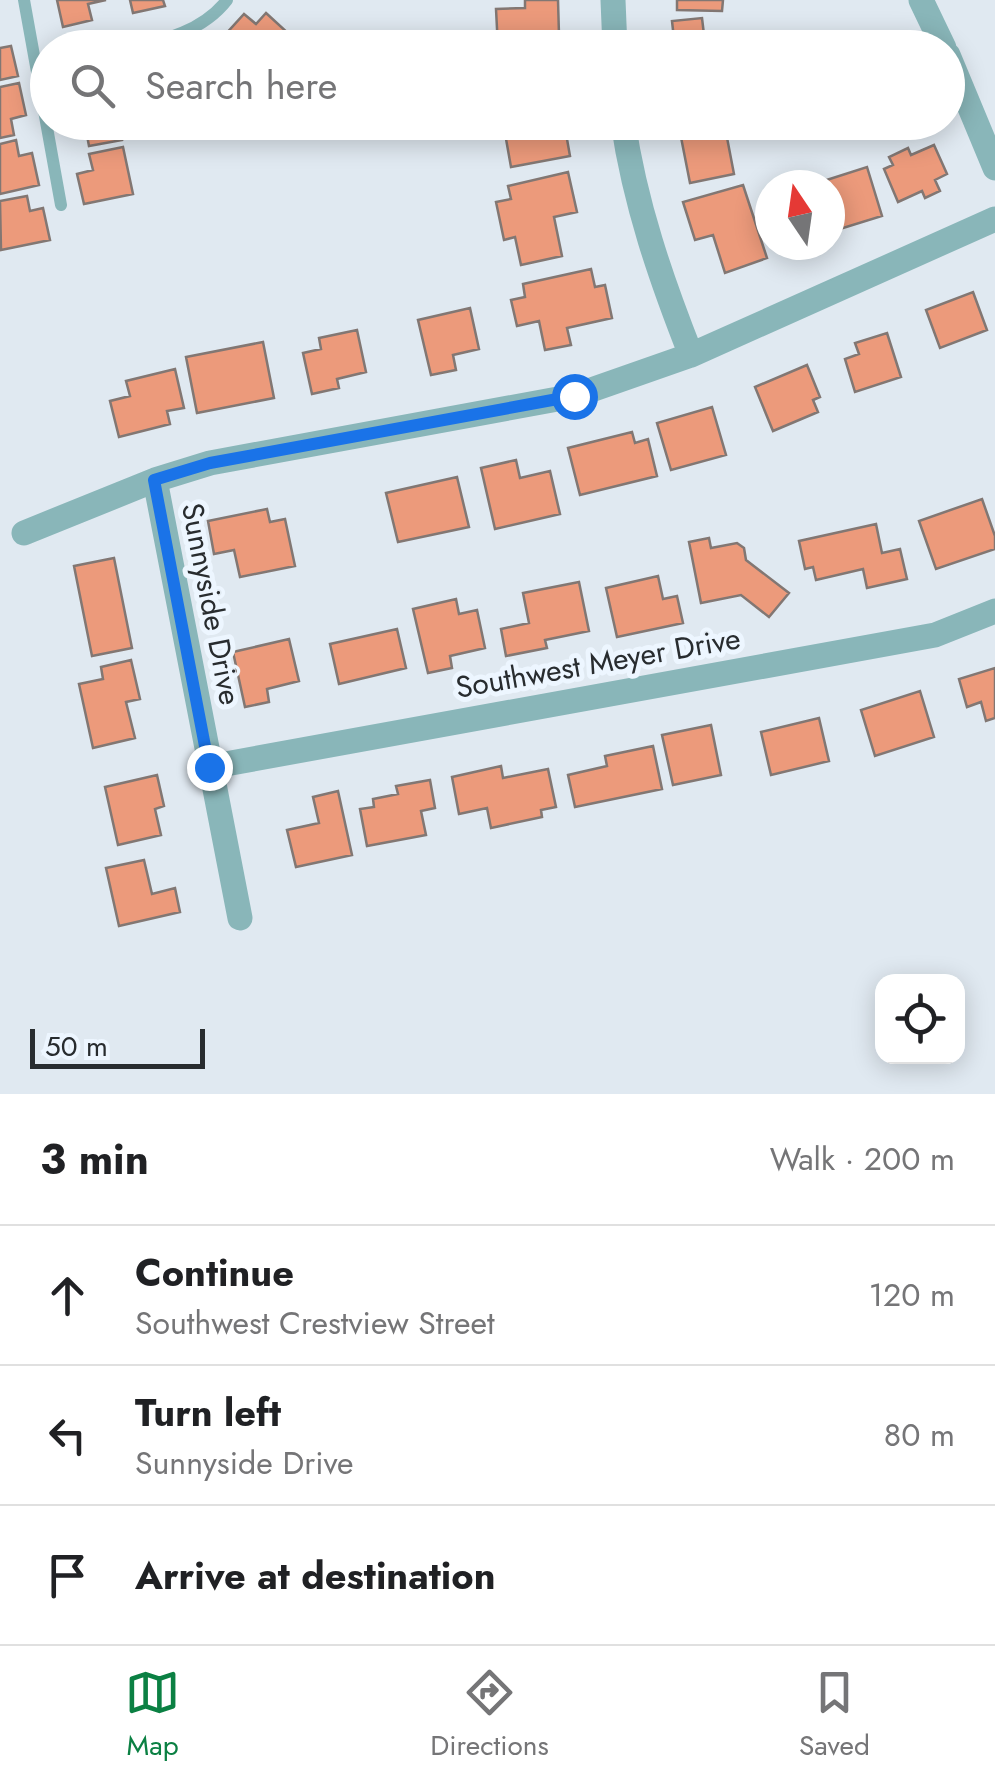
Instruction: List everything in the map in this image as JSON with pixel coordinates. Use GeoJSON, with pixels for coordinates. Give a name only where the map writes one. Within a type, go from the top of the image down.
{"type":"FeatureCollection","features":[{"type":"Feature","properties":{"kind":"street"},"geometry":{"type":"LineString","coordinates":[[613,0],[614,30]]}},
{"type":"Feature","properties":{"kind":"street"},"geometry":{"type":"LineString","coordinates":[[920,0],[935,30]]}},
{"type":"Feature","properties":{"kind":"street"},"geometry":{"type":"LineString","coordinates":[[965,96],[995,168]]}},
{"type":"Feature","properties":{"kind":"street"},"geometry":{"type":"LineString","coordinates":[[626,140],[657,267],[691,354]]}},
{"type":"Feature","properties":{"kind":"street"},"geometry":{"type":"LineString","coordinates":[[24,534],[154,480],[210,463],[574,396],[691,354],[995,219]]}},
{"type":"Feature","properties":{"kind":"street","name":"Sunnyside Drive"},"geometry":{"type":"LineString","coordinates":[[154,480],[240,918]]}},
{"type":"Feature","properties":{"kind":"street","name":"Southwest Meyer Drive"},"geometry":{"type":"LineString","coordinates":[[209,767],[935,635],[995,611]]}},
{"type":"Feature","properties":{"kind":"lane"},"geometry":{"type":"LineString","coordinates":[[24,0],[32,30]]}},
{"type":"Feature","properties":{"kind":"lane"},"geometry":{"type":"LineString","coordinates":[[188,30],[226,0]]}},
{"type":"Feature","properties":{"kind":"lane"},"geometry":{"type":"LineString","coordinates":[[53,140],[62,205]]}},
{"type":"Feature","properties":{"kind":"building"},"geometry":{"type":"Polygon","coordinates":[[[57,0],[106,0],[88,4],[92,20],[63,27],[57,0]]]}},
{"type":"Feature","properties":{"kind":"building"},"geometry":{"type":"Polygon","coordinates":[[[130,0],[163,0],[165,6],[133,13],[130,0]]]}},
{"type":"Feature","properties":{"kind":"building"},"geometry":{"type":"Polygon","coordinates":[[[525,0],[558,0],[559,30],[497,30],[496,9],[525,8],[525,0]]]}},
{"type":"Feature","properties":{"kind":"building"},"geometry":{"type":"Polygon","coordinates":[[[677,0],[723,0],[722,11],[677,10],[677,0]]]}},
{"type":"Feature","properties":{"kind":"building"},"geometry":{"type":"Polygon","coordinates":[[[266,13],[285,30],[229,30],[244,14],[256,24],[266,13]]]}},
{"type":"Feature","properties":{"kind":"building"},"geometry":{"type":"Polygon","coordinates":[[[702,18],[703,30],[673,30],[672,21],[702,18]]]}},
{"type":"Feature","properties":{"kind":"building"},"geometry":{"type":"Polygon","coordinates":[[[11,46],[18,76],[0,80],[0,48],[11,46]]]}},
{"type":"Feature","properties":{"kind":"building"},"geometry":{"type":"Polygon","coordinates":[[[19,83],[26,115],[11,119],[14,135],[0,138],[0,87],[19,83]]]}},
{"type":"Feature","properties":{"kind":"building"},"geometry":{"type":"Polygon","coordinates":[[[16,140],[19,156],[32,153],[39,185],[0,194],[0,144],[16,140]]]}},
{"type":"Feature","properties":{"kind":"building"},"geometry":{"type":"Polygon","coordinates":[[[88,140],[122,140],[89,146],[88,140]]]}},
{"type":"Feature","properties":{"kind":"building"},"geometry":{"type":"Polygon","coordinates":[[[506,140],[567,140],[570,156],[511,167],[506,140]]]}},
{"type":"Feature","properties":{"kind":"building"},"geometry":{"type":"Polygon","coordinates":[[[682,140],[727,140],[734,174],[690,183],[682,140]]]}},
{"type":"Feature","properties":{"kind":"building"},"geometry":{"type":"Polygon","coordinates":[[[934,145],[947,174],[935,180],[940,191],[925,198],[922,191],[898,202],[884,169],[893,165],[889,157],[908,148],[911,155],[934,145]]]}},
{"type":"Feature","properties":{"kind":"building"},"geometry":{"type":"Polygon","coordinates":[[[123,147],[133,194],[84,204],[77,174],[93,170],[89,154],[123,147]]]}},
{"type":"Feature","properties":{"kind":"building"},"geometry":{"type":"Polygon","coordinates":[[[867,167],[882,216],[845,227],[845,174],[867,167]]]}},
{"type":"Feature","properties":{"kind":"building"},"geometry":{"type":"Polygon","coordinates":[[[568,172],[577,212],[554,217],[562,256],[521,265],[515,237],[504,240],[496,202],[511,199],[508,186],[568,172]]]}},
{"type":"Feature","properties":{"kind":"building"},"geometry":{"type":"Polygon","coordinates":[[[743,185],[755,222],[755,260],[761,260],[725,273],[713,235],[695,240],[683,202],[743,185]]]}},
{"type":"Feature","properties":{"kind":"building"},"geometry":{"type":"Polygon","coordinates":[[[27,196],[30,211],[43,208],[50,240],[1,250],[0,201],[27,196]]]}},
{"type":"Feature","properties":{"kind":"building"},"geometry":{"type":"Polygon","coordinates":[[[591,269],[595,287],[605,285],[612,318],[567,328],[571,345],[545,350],[539,321],[517,326],[511,300],[525,297],[523,284],[591,269]]]}},
{"type":"Feature","properties":{"kind":"building"},"geometry":{"type":"Polygon","coordinates":[[[973,292],[987,330],[940,348],[926,310],[973,292]]]}},
{"type":"Feature","properties":{"kind":"building"},"geometry":{"type":"Polygon","coordinates":[[[470,308],[479,349],[453,355],[456,370],[431,375],[418,320],[470,308]]]}},
{"type":"Feature","properties":{"kind":"building"},"geometry":{"type":"Polygon","coordinates":[[[357,330],[366,372],[337,379],[339,388],[312,394],[303,353],[321,349],[319,338],[357,330]]]}},
{"type":"Feature","properties":{"kind":"building"},"geometry":{"type":"Polygon","coordinates":[[[887,333],[901,377],[855,392],[845,359],[859,354],[855,343],[887,333]]]}},
{"type":"Feature","properties":{"kind":"building"},"geometry":{"type":"Polygon","coordinates":[[[263,342],[274,398],[197,413],[186,357],[263,342]]]}},
{"type":"Feature","properties":{"kind":"building"},"geometry":{"type":"Polygon","coordinates":[[[807,365],[820,397],[813,400],[818,412],[773,431],[755,387],[807,365]]]}},
{"type":"Feature","properties":{"kind":"building"},"geometry":{"type":"Polygon","coordinates":[[[175,369],[184,408],[167,411],[170,424],[119,437],[110,401],[130,396],[126,381],[175,369]]]}},
{"type":"Feature","properties":{"kind":"building"},"geometry":{"type":"Polygon","coordinates":[[[712,407],[726,455],[671,470],[657,423],[712,407]]]}},
{"type":"Feature","properties":{"kind":"building"},"geometry":{"type":"Polygon","coordinates":[[[632,432],[635,443],[648,439],[657,476],[580,495],[568,448],[632,432]]]}},
{"type":"Feature","properties":{"kind":"building"},"geometry":{"type":"Polygon","coordinates":[[[516,460],[520,478],[550,471],[560,514],[495,529],[481,468],[516,460]]]}},
{"type":"Feature","properties":{"kind":"building"},"geometry":{"type":"Polygon","coordinates":[[[457,477],[469,527],[398,542],[386,493],[457,477]]]}},
{"type":"Feature","properties":{"kind":"building"},"geometry":{"type":"Polygon","coordinates":[[[982,499],[995,536],[995,549],[936,569],[919,521],[982,499]]]}},
{"type":"Feature","properties":{"kind":"building"},"geometry":{"type":"Polygon","coordinates":[[[267,509],[270,522],[285,519],[295,566],[240,577],[234,550],[214,554],[208,521],[267,509]]]}},
{"type":"Feature","properties":{"kind":"building"},"geometry":{"type":"Polygon","coordinates":[[[876,524],[882,553],[900,549],[907,579],[867,588],[863,569],[816,580],[813,567],[805,569],[799,541],[876,524]]]}},
{"type":"Feature","properties":{"kind":"building"},"geometry":{"type":"Polygon","coordinates":[[[709,538],[711,548],[737,543],[744,548],[746,560],[789,593],[769,617],[741,595],[701,603],[689,542],[709,538]]]}},
{"type":"Feature","properties":{"kind":"building"},"geometry":{"type":"Polygon","coordinates":[[[114,558],[132,648],[92,656],[74,566],[114,558]]]}},
{"type":"Feature","properties":{"kind":"building"},"geometry":{"type":"Polygon","coordinates":[[[658,576],[663,599],[677,596],[683,623],[617,637],[606,588],[658,576]]]}},
{"type":"Feature","properties":{"kind":"building"},"geometry":{"type":"Polygon","coordinates":[[[579,582],[589,631],[545,640],[547,648],[506,656],[501,629],[529,623],[523,593],[579,582]]]}},
{"type":"Feature","properties":{"kind":"building"},"geometry":{"type":"Polygon","coordinates":[[[456,599],[459,614],[477,610],[485,648],[450,656],[452,668],[428,673],[413,609],[456,599]]]}},
{"type":"Feature","properties":{"kind":"building"},"geometry":{"type":"Polygon","coordinates":[[[397,629],[406,668],[339,684],[330,644],[397,629]]]}},
{"type":"Feature","properties":{"kind":"building"},"geometry":{"type":"Polygon","coordinates":[[[289,639],[299,681],[267,689],[269,702],[245,707],[233,652],[289,639]]]}},
{"type":"Feature","properties":{"kind":"building"},"geometry":{"type":"Polygon","coordinates":[[[131,660],[140,699],[126,702],[135,738],[93,748],[79,684],[103,679],[101,667],[131,660]]]}},
{"type":"Feature","properties":{"kind":"building"},"geometry":{"type":"Polygon","coordinates":[[[995,668],[995,718],[986,721],[981,702],[967,707],[959,679],[995,668]]]}},
{"type":"Feature","properties":{"kind":"building"},"geometry":{"type":"Polygon","coordinates":[[[920,691],[934,737],[875,756],[861,710],[920,691]]]}},
{"type":"Feature","properties":{"kind":"building"},"geometry":{"type":"Polygon","coordinates":[[[819,718],[829,761],[771,775],[761,732],[819,718]]]}},
{"type":"Feature","properties":{"kind":"building"},"geometry":{"type":"Polygon","coordinates":[[[711,725],[721,775],[673,785],[662,735],[711,725]]]}},
{"type":"Feature","properties":{"kind":"building"},"geometry":{"type":"Polygon","coordinates":[[[653,746],[662,789],[575,807],[568,775],[607,766],[605,756],[653,746]]]}},
{"type":"Feature","properties":{"kind":"building"},"geometry":{"type":"Polygon","coordinates":[[[501,766],[503,778],[548,769],[556,807],[541,810],[542,817],[491,828],[487,808],[459,814],[452,777],[501,766]]]}},
{"type":"Feature","properties":{"kind":"building"},"geometry":{"type":"Polygon","coordinates":[[[157,775],[164,806],[155,809],[161,835],[118,845],[105,787],[157,775]]]}},
{"type":"Feature","properties":{"kind":"building"},"geometry":{"type":"Polygon","coordinates":[[[430,780],[435,808],[421,811],[426,835],[367,846],[360,809],[374,807],[373,799],[398,794],[396,786],[430,780]]]}},
{"type":"Feature","properties":{"kind":"building"},"geometry":{"type":"Polygon","coordinates":[[[338,791],[352,855],[296,867],[287,830],[319,823],[313,797],[338,791]]]}},
{"type":"Feature","properties":{"kind":"building"},"geometry":{"type":"Polygon","coordinates":[[[144,860],[152,894],[175,888],[180,912],[119,926],[106,868],[144,860]]]}},
{"type":"Feature","properties":{"kind":"route"},"geometry":{"type":"LineString","coordinates":[[209,767],[154,480],[210,463],[574,396]]}}]}
